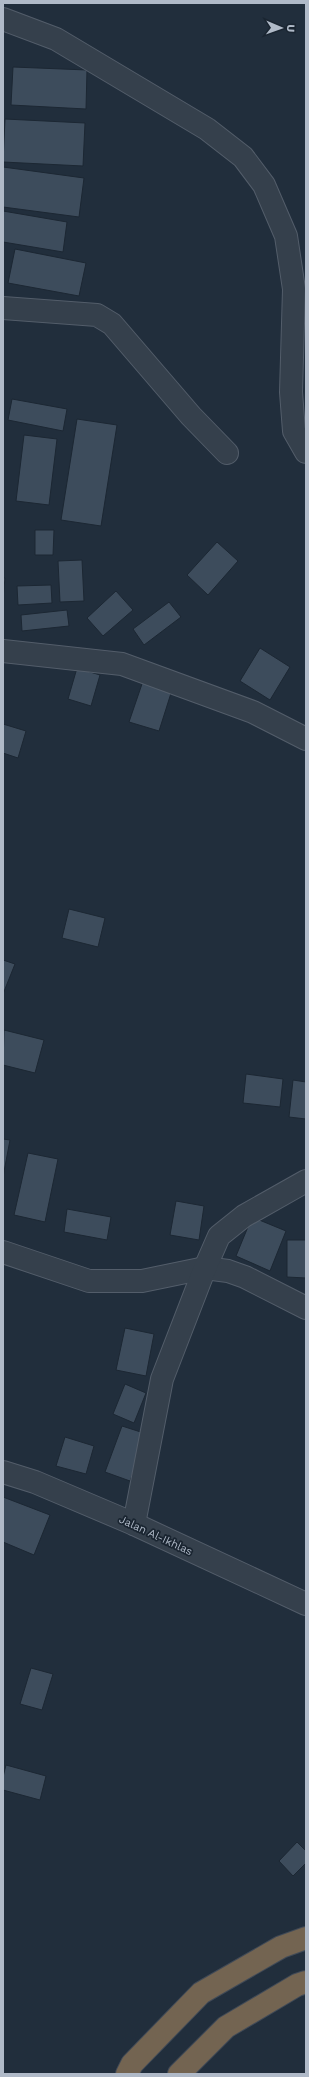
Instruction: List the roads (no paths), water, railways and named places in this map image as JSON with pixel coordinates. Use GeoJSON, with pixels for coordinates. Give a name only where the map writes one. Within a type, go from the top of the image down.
{"type":"FeatureCollection","features":[{"type":"Feature","properties":{"kind":"highway"},"geometry":{"type":"LineString","coordinates":[[127,2074],[132,2064],[201,1993],[281,1947],[306,1938]]}},
{"type":"Feature","properties":{"kind":"highway"},"geometry":{"type":"LineString","coordinates":[[179,2074],[226,2027],[297,1985],[306,1982]]}},
{"type":"Feature","properties":{"kind":"street"},"geometry":{"type":"LineString","coordinates":[[3,19],[56,39],[207,129],[243,157],[264,184],[286,236],[294,289],[291,392],[294,431],[306,452]]}},
{"type":"Feature","properties":{"kind":"street"},"geometry":{"type":"LineString","coordinates":[[3,308],[97,314],[112,324],[186,411],[226,453]]}},
{"type":"Feature","properties":{"kind":"street"},"geometry":{"type":"LineString","coordinates":[[3,651],[122,664],[253,712],[306,739]]}},
{"type":"Feature","properties":{"kind":"street"},"geometry":{"type":"LineString","coordinates":[[134,1524],[162,1379],[219,1236],[244,1216],[306,1181]]}},
{"type":"Feature","properties":{"kind":"street"},"geometry":{"type":"LineString","coordinates":[[3,1252],[89,1281],[142,1281],[205,1268],[228,1271],[245,1277],[306,1308]]}},
{"type":"Feature","properties":{"kind":"street","name":"Jalan Al-Ikhlas"},"geometry":{"type":"LineString","coordinates":[[3,1472],[35,1482],[134,1524],[306,1604]]}}]}
